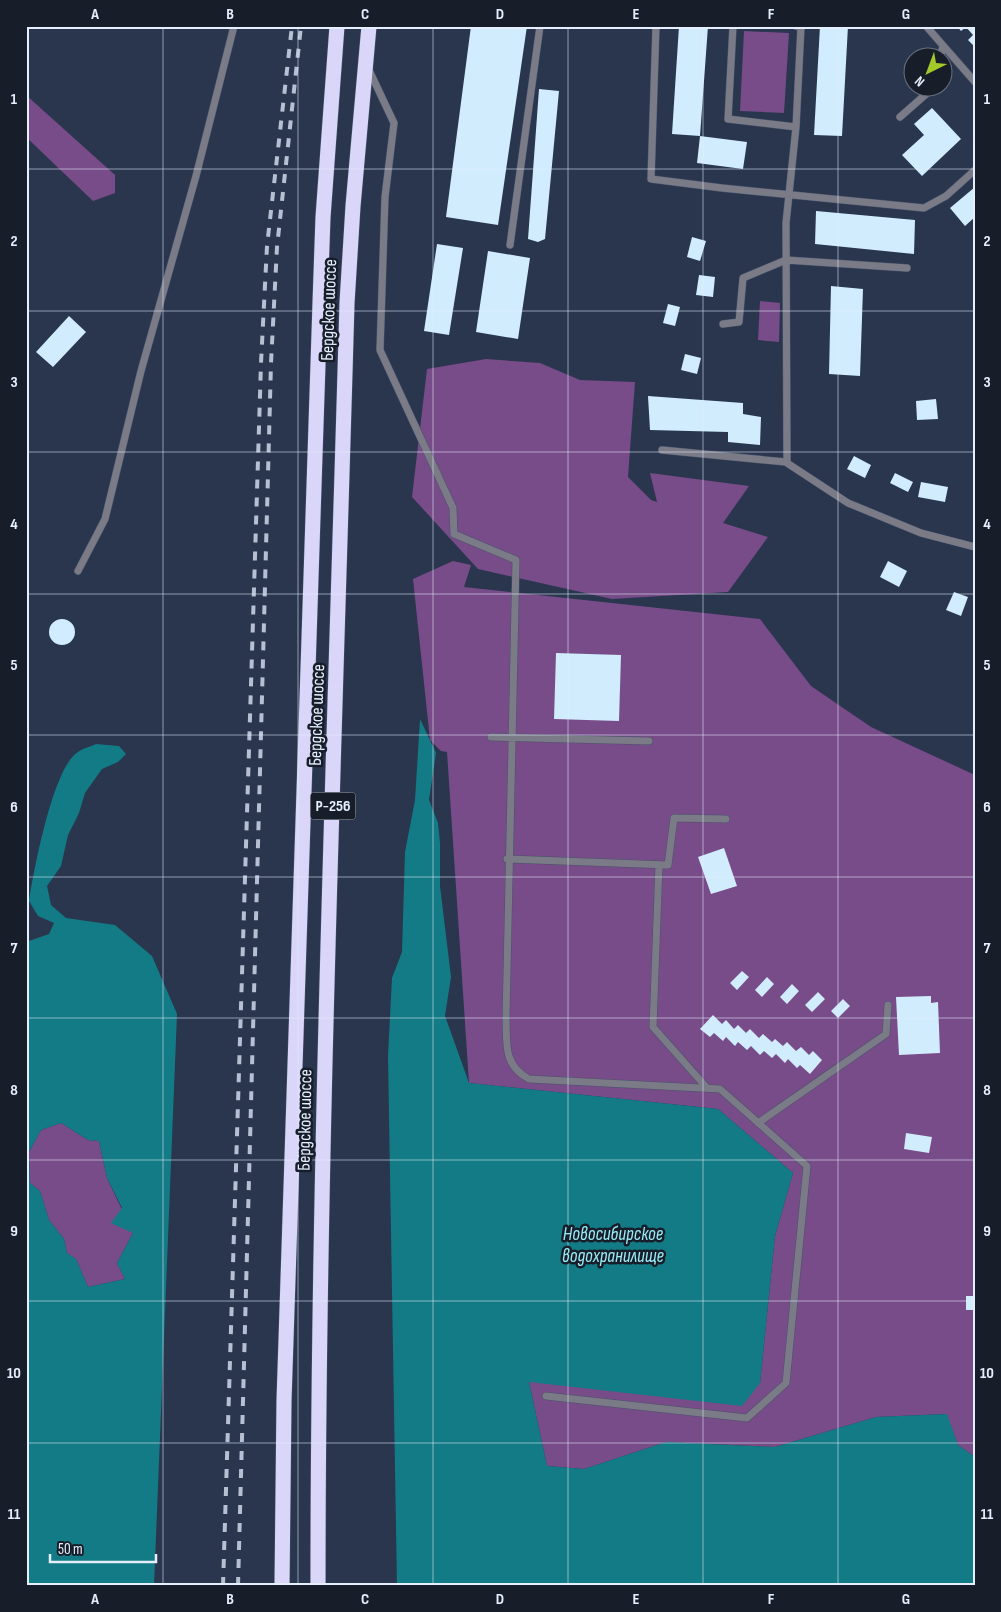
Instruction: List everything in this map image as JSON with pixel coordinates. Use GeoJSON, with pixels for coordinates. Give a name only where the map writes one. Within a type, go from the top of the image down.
{"type":"FeatureCollection","features":[{"type":"Feature","properties":{"kind":"highway","name":"Бердское шоссе"},"geometry":{"type":"LineString","coordinates":[[282,1586],[284,1391],[319,313],[323,217],[337,26]]}},
{"type":"Feature","properties":{"kind":"highway","name":"Бердское шоссе"},"geometry":{"type":"LineString","coordinates":[[318,1586],[318,1400],[325,1084],[347,303],[353,206],[369,26]]}},
{"type":"Feature","properties":{"kind":"lane"},"geometry":{"type":"LineString","coordinates":[[78,571],[105,519],[141,371],[196,176],[234,26]]}},
{"type":"Feature","properties":{"kind":"lane"},"geometry":{"type":"LineString","coordinates":[[510,244],[540,26]]}},
{"type":"Feature","properties":{"kind":"lane"},"geometry":{"type":"LineString","coordinates":[[656,26],[651,179],[924,208],[946,196],[975,170]]}},
{"type":"Feature","properties":{"kind":"lane"},"geometry":{"type":"LineString","coordinates":[[733,26],[728,119],[796,127]]}},
{"type":"Feature","properties":{"kind":"lane"},"geometry":{"type":"LineString","coordinates":[[786,462],[786,260],[788,194],[796,127],[801,27],[796,26]]}},
{"type":"Feature","properties":{"kind":"lane"},"geometry":{"type":"LineString","coordinates":[[926,26],[975,82]]}},
{"type":"Feature","properties":{"kind":"lane"},"geometry":{"type":"LineString","coordinates":[[365,62],[394,123],[385,197],[380,350],[453,508],[454,534],[516,560],[507,858],[506,1018],[510,1063],[516,1072],[529,1079],[720,1089],[807,1166],[786,1383],[747,1418],[546,1396]]}},
{"type":"Feature","properties":{"kind":"lane"},"geometry":{"type":"LineString","coordinates":[[900,117],[922,98]]}},
{"type":"Feature","properties":{"kind":"lane"},"geometry":{"type":"LineString","coordinates":[[723,324],[739,322],[743,278],[786,260],[907,268]]}},
{"type":"Feature","properties":{"kind":"lane"},"geometry":{"type":"LineString","coordinates":[[662,450],[786,462],[848,503],[921,533],[975,547]]}},
{"type":"Feature","properties":{"kind":"lane"},"geometry":{"type":"LineString","coordinates":[[491,737],[511,736],[648,741]]}},
{"type":"Feature","properties":{"kind":"lane"},"geometry":{"type":"LineString","coordinates":[[507,858],[668,865],[674,818],[726,819]]}},
{"type":"Feature","properties":{"kind":"lane"},"geometry":{"type":"LineString","coordinates":[[658,865],[653,1027],[707,1088]]}},
{"type":"Feature","properties":{"kind":"lane"},"geometry":{"type":"LineString","coordinates":[[758,1122],[886,1034],[888,1005]]}},
{"type":"Feature","properties":{"kind":"shaded area"},"geometry":{"type":"Polygon","coordinates":[[[744,31],[789,33],[784,113],[740,111],[744,31]]]}},
{"type":"Feature","properties":{"kind":"shaded area"},"geometry":{"type":"Polygon","coordinates":[[[26,95],[115,175],[115,193],[93,201],[26,137],[26,95]]]}},
{"type":"Feature","properties":{"kind":"shaded area"},"geometry":{"type":"Polygon","coordinates":[[[760,301],[780,303],[779,342],[758,340],[760,301]]]}},
{"type":"Feature","properties":{"kind":"shaded area"},"geometry":{"type":"Polygon","coordinates":[[[486,359],[540,363],[580,380],[635,382],[628,477],[651,500],[657,502],[650,473],[749,486],[723,523],[768,537],[728,592],[612,599],[478,569],[412,497],[427,369],[486,359]]]}},
{"type":"Feature","properties":{"kind":"shaded area"},"geometry":{"type":"Polygon","coordinates":[[[453,561],[471,565],[464,587],[760,619],[811,686],[871,727],[975,775],[975,1457],[958,1445],[946,1414],[876,1417],[775,1447],[666,1442],[584,1469],[547,1466],[529,1382],[760,1383],[775,1236],[793,1173],[718,1109],[469,1083],[447,752],[441,751],[430,740],[413,579],[453,561]]]}},
{"type":"Feature","properties":{"kind":"shaded area"},"geometry":{"type":"Polygon","coordinates":[[[61,1123],[88,1140],[99,1141],[107,1178],[133,1233],[117,1263],[125,1279],[88,1287],[76,1259],[67,1253],[64,1239],[49,1220],[40,1191],[30,1183],[29,1152],[41,1130],[61,1123]]]}},
{"type":"Feature","properties":{"kind":"water","name":"Новосибирское водохранилище"},"geometry":{"type":"Polygon","coordinates":[[[420,719],[436,753],[429,800],[438,823],[440,886],[451,977],[445,1016],[469,1083],[718,1109],[793,1173],[775,1236],[760,1383],[742,1406],[529,1382],[547,1466],[584,1469],[666,1442],[775,1447],[876,1417],[947,1414],[958,1445],[975,1457],[975,1586],[397,1586],[388,1056],[392,978],[402,952],[405,852],[415,800],[420,719]]]}},
{"type":"Feature","properties":{"kind":"water"},"geometry":{"type":"Polygon","coordinates":[[[96,744],[119,746],[126,754],[118,762],[102,769],[85,793],[79,813],[68,835],[61,866],[47,886],[51,905],[66,918],[115,925],[152,956],[177,1014],[154,1586],[26,1586],[26,942],[49,934],[54,923],[38,916],[29,901],[46,821],[60,777],[69,761],[78,752],[96,744]],[[61,1123],[41,1130],[29,1152],[30,1183],[40,1191],[49,1220],[64,1239],[67,1253],[76,1259],[88,1287],[125,1279],[117,1263],[133,1233],[111,1223],[122,1208],[107,1178],[99,1141],[88,1140],[61,1123]]]}},
{"type":"Feature","properties":{"kind":"building"},"geometry":{"type":"Polygon","coordinates":[[[471,26],[527,26],[498,225],[446,217],[471,26]]]}},
{"type":"Feature","properties":{"kind":"building"},"geometry":{"type":"Polygon","coordinates":[[[679,26],[708,26],[700,136],[672,134],[679,26]]]}},
{"type":"Feature","properties":{"kind":"building"},"geometry":{"type":"Polygon","coordinates":[[[820,26],[848,26],[842,136],[814,135],[820,26]]]}},
{"type":"Feature","properties":{"kind":"building"},"geometry":{"type":"Polygon","coordinates":[[[957,26],[975,26],[975,47],[968,40],[973,35],[966,27],[961,31],[957,26]]]}},
{"type":"Feature","properties":{"kind":"building"},"geometry":{"type":"Polygon","coordinates":[[[539,89],[559,91],[545,239],[538,242],[528,239],[539,89]]]}},
{"type":"Feature","properties":{"kind":"building"},"geometry":{"type":"Polygon","coordinates":[[[932,108],[961,139],[922,176],[902,155],[924,135],[914,124],[932,108]]]}},
{"type":"Feature","properties":{"kind":"building"},"geometry":{"type":"Polygon","coordinates":[[[700,136],[747,142],[743,169],[697,163],[700,136]]]}},
{"type":"Feature","properties":{"kind":"building"},"geometry":{"type":"Polygon","coordinates":[[[975,187],[975,217],[965,226],[950,208],[975,187]]]}},
{"type":"Feature","properties":{"kind":"building"},"geometry":{"type":"Polygon","coordinates":[[[816,211],[915,220],[914,254],[815,244],[816,211]]]}},
{"type":"Feature","properties":{"kind":"building"},"geometry":{"type":"Polygon","coordinates":[[[692,237],[706,241],[700,261],[687,257],[692,237]]]}},
{"type":"Feature","properties":{"kind":"building"},"geometry":{"type":"Polygon","coordinates":[[[437,244],[463,248],[449,335],[424,331],[437,244]]]}},
{"type":"Feature","properties":{"kind":"building"},"geometry":{"type":"Polygon","coordinates":[[[488,251],[530,258],[518,339],[476,332],[488,251]]]}},
{"type":"Feature","properties":{"kind":"building"},"geometry":{"type":"Polygon","coordinates":[[[699,275],[715,277],[713,297],[696,295],[699,275]]]}},
{"type":"Feature","properties":{"kind":"building"},"geometry":{"type":"Polygon","coordinates":[[[831,286],[863,289],[860,376],[829,374],[831,286]]]}},
{"type":"Feature","properties":{"kind":"building"},"geometry":{"type":"Polygon","coordinates":[[[668,304],[680,307],[675,326],[663,323],[668,304]]]}},
{"type":"Feature","properties":{"kind":"building"},"geometry":{"type":"Polygon","coordinates":[[[69,316],[86,332],[53,367],[36,352],[69,316]]]}},
{"type":"Feature","properties":{"kind":"building"},"geometry":{"type":"Polygon","coordinates":[[[685,354],[701,358],[697,374],[681,370],[685,354]]]}},
{"type":"Feature","properties":{"kind":"building"},"geometry":{"type":"Polygon","coordinates":[[[648,396],[743,403],[743,414],[761,417],[760,445],[728,442],[728,432],[650,430],[648,396]]]}},
{"type":"Feature","properties":{"kind":"building"},"geometry":{"type":"Polygon","coordinates":[[[936,399],[938,419],[917,420],[916,401],[936,399]]]}},
{"type":"Feature","properties":{"kind":"building"},"geometry":{"type":"Polygon","coordinates":[[[854,456],[871,465],[865,478],[847,469],[854,456]]]}},
{"type":"Feature","properties":{"kind":"building"},"geometry":{"type":"Polygon","coordinates":[[[895,473],[913,482],[908,492],[890,483],[895,473]]]}},
{"type":"Feature","properties":{"kind":"building"},"geometry":{"type":"Polygon","coordinates":[[[921,482],[948,487],[945,502],[918,497],[921,482]]]}},
{"type":"Feature","properties":{"kind":"building"},"geometry":{"type":"Polygon","coordinates":[[[888,561],[907,571],[899,587],[880,577],[888,561]]]}},
{"type":"Feature","properties":{"kind":"building"},"geometry":{"type":"Polygon","coordinates":[[[954,592],[968,597],[961,616],[946,610],[954,592]]]}},
{"type":"Feature","properties":{"kind":"building"},"geometry":{"type":"Polygon","coordinates":[[[62,619],[71,623],[75,632],[71,641],[62,645],[53,641],[49,632],[53,623],[62,619]]]}},
{"type":"Feature","properties":{"kind":"building"},"geometry":{"type":"Polygon","coordinates":[[[556,653],[621,655],[619,721],[554,719],[556,653]]]}},
{"type":"Feature","properties":{"kind":"building"},"geometry":{"type":"Polygon","coordinates":[[[724,848],[737,886],[711,894],[698,857],[724,848]]]}},
{"type":"Feature","properties":{"kind":"building"},"geometry":{"type":"Polygon","coordinates":[[[742,971],[749,977],[737,990],[730,983],[742,971]]]}},
{"type":"Feature","properties":{"kind":"building"},"geometry":{"type":"Polygon","coordinates":[[[767,977],[774,984],[762,997],[755,990],[767,977]]]}},
{"type":"Feature","properties":{"kind":"building"},"geometry":{"type":"Polygon","coordinates":[[[792,984],[799,991],[787,1004],[780,997],[792,984]]]}},
{"type":"Feature","properties":{"kind":"building"},"geometry":{"type":"Polygon","coordinates":[[[818,992],[825,999],[812,1012],[805,1005],[818,992]]]}},
{"type":"Feature","properties":{"kind":"building"},"geometry":{"type":"Polygon","coordinates":[[[931,996],[931,1003],[938,1002],[940,1053],[899,1055],[896,997],[931,996]]]}},
{"type":"Feature","properties":{"kind":"building"},"geometry":{"type":"Polygon","coordinates":[[[843,999],[850,1006],[838,1018],[831,1011],[843,999]]]}},
{"type":"Feature","properties":{"kind":"building"},"geometry":{"type":"Polygon","coordinates":[[[713,1015],[722,1024],[726,1020],[734,1029],[738,1025],[746,1033],[750,1029],[759,1038],[763,1034],[772,1042],[775,1039],[783,1046],[787,1042],[796,1051],[801,1047],[809,1055],[813,1051],[822,1060],[810,1074],[800,1065],[797,1068],[788,1059],[785,1063],[776,1054],[772,1058],[764,1051],[760,1055],[751,1046],[747,1050],[738,1042],[735,1046],[726,1037],[723,1041],[714,1033],[710,1037],[700,1029],[713,1015]]]}},
{"type":"Feature","properties":{"kind":"building"},"geometry":{"type":"Polygon","coordinates":[[[906,1133],[932,1137],[929,1153],[904,1149],[906,1133]]]}},
{"type":"Feature","properties":{"kind":"building"},"geometry":{"type":"Polygon","coordinates":[[[966,1296],[975,1296],[975,1310],[966,1310],[966,1296]]]}},
{"type":"Feature","properties":{"kind":"railway"},"geometry":{"type":"LineString","coordinates":[[223,1586],[261,363],[267,246],[292,26]]}},
{"type":"Feature","properties":{"kind":"railway"},"geometry":{"type":"LineString","coordinates":[[238,1586],[271,363],[277,247],[301,26]]}}]}
